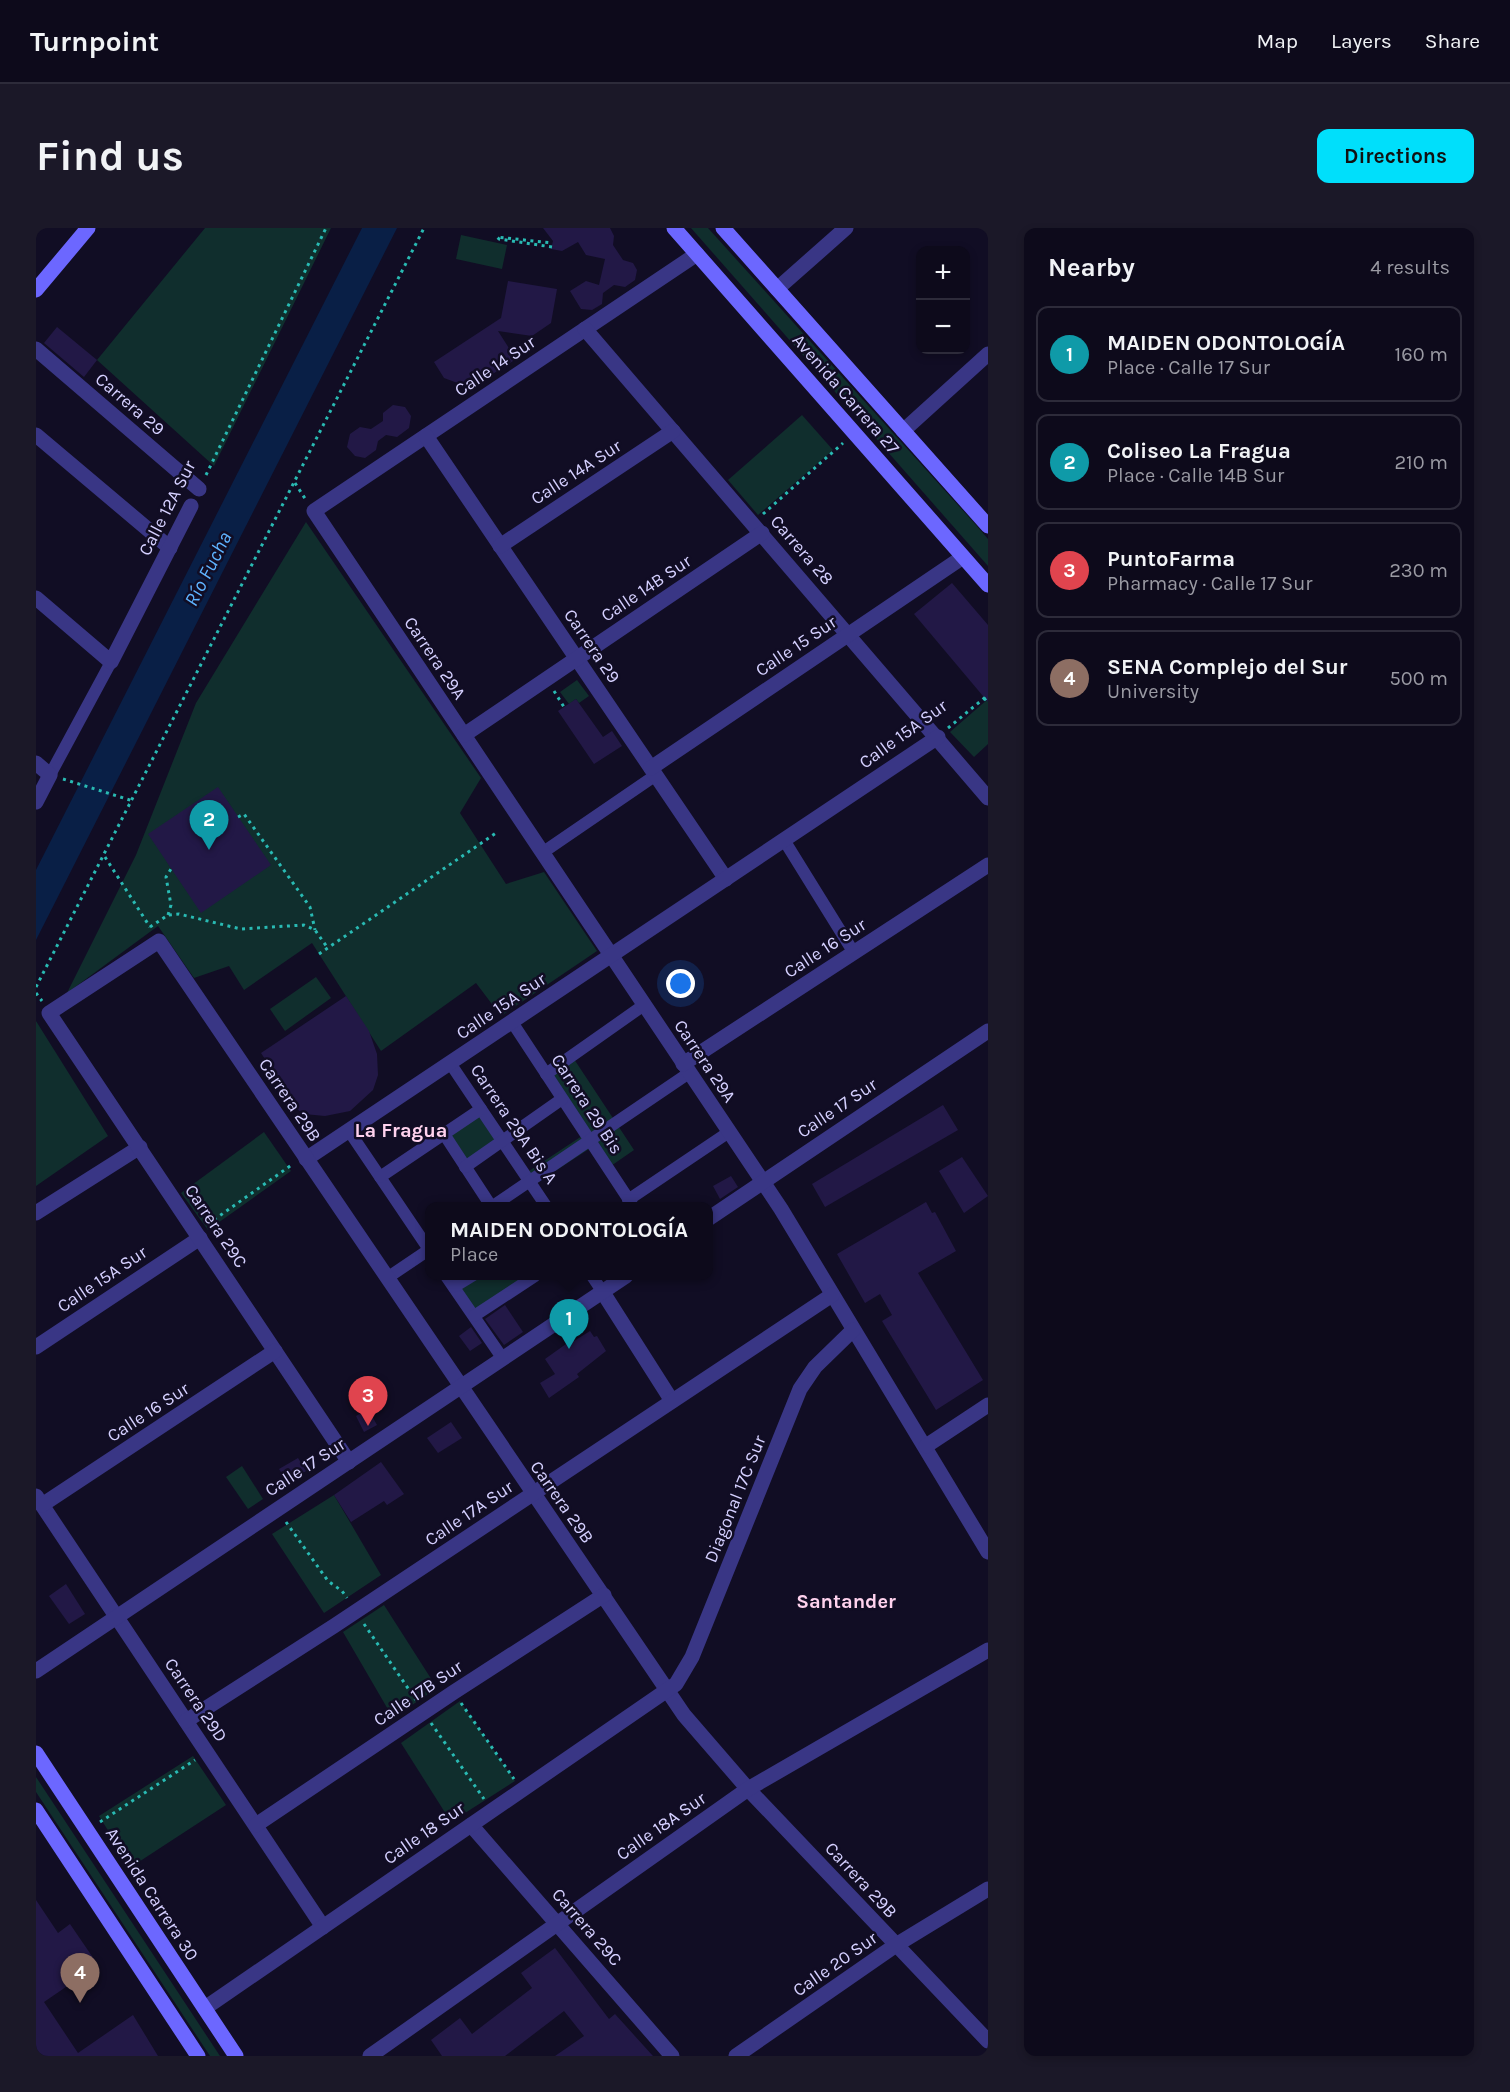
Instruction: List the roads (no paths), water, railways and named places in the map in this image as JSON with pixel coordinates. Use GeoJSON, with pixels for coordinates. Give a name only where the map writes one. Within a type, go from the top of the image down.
{"type":"FeatureCollection","features":[{"type":"Feature","properties":{"kind":"main road"},"geometry":{"type":"LineString","coordinates":[[36,290],[88,228]]}},
{"type":"Feature","properties":{"kind":"main road","name":"Avenida Carrera 27"},"geometry":{"type":"LineString","coordinates":[[675,228],[988,585]]}},
{"type":"Feature","properties":{"kind":"main road","name":"Avenida Carrera 27"},"geometry":{"type":"LineString","coordinates":[[723,228],[988,526]]}},
{"type":"Feature","properties":{"kind":"main road","name":"Avenida Carrera 30"},"geometry":{"type":"LineString","coordinates":[[36,1753],[236,2056]]}},
{"type":"Feature","properties":{"kind":"main road"},"geometry":{"type":"LineString","coordinates":[[36,1810],[198,2056]]}},
{"type":"Feature","properties":{"kind":"street"},"geometry":{"type":"LineString","coordinates":[[777,289],[846,228]]}},
{"type":"Feature","properties":{"kind":"street","name":"Calle 14 Sur"},"geometry":{"type":"LineString","coordinates":[[314,511],[697,254]]}},
{"type":"Feature","properties":{"kind":"street","name":"Carrera 28"},"geometry":{"type":"LineString","coordinates":[[585,329],[938,737],[988,798]]}},
{"type":"Feature","properties":{"kind":"street","name":"Carrera 29"},"geometry":{"type":"LineString","coordinates":[[36,349],[199,489]]}},
{"type":"Feature","properties":{"kind":"street"},"geometry":{"type":"LineString","coordinates":[[903,431],[988,354]]}},
{"type":"Feature","properties":{"kind":"street","name":"Calle 14A Sur"},"geometry":{"type":"LineString","coordinates":[[500,546],[674,431]]}},
{"type":"Feature","properties":{"kind":"street"},"geometry":{"type":"LineString","coordinates":[[36,435],[170,548]]}},
{"type":"Feature","properties":{"kind":"street","name":"Carrera 29"},"geometry":{"type":"LineString","coordinates":[[426,436],[726,879]]}},
{"type":"Feature","properties":{"kind":"street","name":"Calle 12A Sur"},"geometry":{"type":"LineString","coordinates":[[36,802],[191,506]]}},
{"type":"Feature","properties":{"kind":"street","name":"Carrera 29A"},"geometry":{"type":"LineString","coordinates":[[314,511],[763,1182],[926,1446],[988,1552]]}},
{"type":"Feature","properties":{"kind":"street","name":"Calle 14B Sur"},"geometry":{"type":"LineString","coordinates":[[464,735],[758,529]]}},
{"type":"Feature","properties":{"kind":"street","name":"Calle 15 Sur"},"geometry":{"type":"LineString","coordinates":[[542,853],[849,634],[963,557]]}},
{"type":"Feature","properties":{"kind":"street"},"geometry":{"type":"LineString","coordinates":[[36,598],[111,662]]}},
{"type":"Feature","properties":{"kind":"street","name":"Calle 15A Sur"},"geometry":{"type":"LineString","coordinates":[[306,1159],[938,737]]}},
{"type":"Feature","properties":{"kind":"street"},"geometry":{"type":"LineString","coordinates":[[36,763],[50,775]]}},
{"type":"Feature","properties":{"kind":"street"},"geometry":{"type":"LineString","coordinates":[[784,840],[854,953]]}},
{"type":"Feature","properties":{"kind":"street","name":"Calle 16 Sur"},"geometry":{"type":"LineString","coordinates":[[498,1202],[590,1140],[686,1068],[988,865]]}},
{"type":"Feature","properties":{"kind":"street","name":"Carrera 29B"},"geometry":{"type":"LineString","coordinates":[[49,1013],[159,941],[666,1691],[748,1789],[988,2041]]}},
{"type":"Feature","properties":{"kind":"street"},"geometry":{"type":"LineString","coordinates":[[546,1074],[644,1005]]}},
{"type":"Feature","properties":{"kind":"street","name":"Carrera 29C"},"geometry":{"type":"LineString","coordinates":[[49,1013],[349,1462]]}},
{"type":"Feature","properties":{"kind":"street","name":"Carrera 29 Bis"},"geometry":{"type":"LineString","coordinates":[[512,1022],[630,1202]]}},
{"type":"Feature","properties":{"kind":"street","name":"Calle 17 Sur"},"geometry":{"type":"LineString","coordinates":[[713,1216],[988,1031]]}},
{"type":"Feature","properties":{"kind":"street","name":"Carrera 29A Bis A"},"geometry":{"type":"LineString","coordinates":[[450,1063],[543,1202]]}},
{"type":"Feature","properties":{"kind":"street"},"geometry":{"type":"LineString","coordinates":[[465,1167],[562,1099]]}},
{"type":"Feature","properties":{"kind":"street"},"geometry":{"type":"LineString","coordinates":[[380,1178],[481,1108]]}},
{"type":"Feature","properties":{"kind":"street"},"geometry":{"type":"LineString","coordinates":[[349,1131],[425,1244]]}},
{"type":"Feature","properties":{"kind":"street"},"geometry":{"type":"LineString","coordinates":[[632,1202],[729,1132]]}},
{"type":"Feature","properties":{"kind":"street"},"geometry":{"type":"LineString","coordinates":[[444,1134],[489,1202]]}},
{"type":"Feature","properties":{"kind":"street"},"geometry":{"type":"LineString","coordinates":[[36,1213],[140,1147]]}},
{"type":"Feature","properties":{"kind":"street","name":"Calle 15A Sur"},"geometry":{"type":"LineString","coordinates":[[36,1347],[200,1238]]}},
{"type":"Feature","properties":{"kind":"street"},"geometry":{"type":"LineString","coordinates":[[387,1278],[425,1253]]}},
{"type":"Feature","properties":{"kind":"street"},"geometry":{"type":"LineString","coordinates":[[449,1280],[503,1359]]}},
{"type":"Feature","properties":{"kind":"street"},"geometry":{"type":"LineString","coordinates":[[454,1287],[464,1280]]}},
{"type":"Feature","properties":{"kind":"street"},"geometry":{"type":"LineString","coordinates":[[474,1316],[528,1280]]}},
{"type":"Feature","properties":{"kind":"street"},"geometry":{"type":"LineString","coordinates":[[595,1280],[672,1401]]}},
{"type":"Feature","properties":{"kind":"street","name":"Calle 17 Sur"},"geometry":{"type":"LineString","coordinates":[[36,1671],[619,1280]]}},
{"type":"Feature","properties":{"kind":"street","name":"Calle 17A Sur"},"geometry":{"type":"LineString","coordinates":[[186,1721],[832,1295]]}},
{"type":"Feature","properties":{"kind":"street","name":"Diagonal 17C Sur"},"geometry":{"type":"LineString","coordinates":[[666,1691],[685,1672],[800,1389],[815,1367],[853,1330]]}},
{"type":"Feature","properties":{"kind":"street","name":"Calle 16 Sur"},"geometry":{"type":"LineString","coordinates":[[39,1500],[275,1351]]}},
{"type":"Feature","properties":{"kind":"street"},"geometry":{"type":"LineString","coordinates":[[926,1446],[988,1405]]}},
{"type":"Feature","properties":{"kind":"street","name":"Carrera 29D"},"geometry":{"type":"LineString","coordinates":[[39,1500],[323,1927]]}},
{"type":"Feature","properties":{"kind":"street","name":"Calle 17B Sur"},"geometry":{"type":"LineString","coordinates":[[255,1825],[603,1595]]}},
{"type":"Feature","properties":{"kind":"street","name":"Calle 18A Sur"},"geometry":{"type":"LineString","coordinates":[[370,2056],[748,1789],[988,1650]]}},
{"type":"Feature","properties":{"kind":"street","name":"Calle 18 Sur"},"geometry":{"type":"LineString","coordinates":[[205,2008],[666,1691]]}},
{"type":"Feature","properties":{"kind":"street","name":"Carrera 29C"},"geometry":{"type":"LineString","coordinates":[[471,1825],[672,2056]]}},
{"type":"Feature","properties":{"kind":"street","name":"Calle 20 Sur"},"geometry":{"type":"LineString","coordinates":[[736,2056],[896,1945],[988,1889]]}},
{"type":"Feature","properties":{"kind":"water","name":"Río Fucha"},"geometry":{"type":"Polygon","coordinates":[[[362,228],[397,228],[36,940],[36,870],[362,228]]]}},
{"type":"Feature","properties":{"kind":"place","name":"Coliseo La Fragua"},"geometry":{"type":"Point","coordinates":[209,850]}},
{"type":"Feature","properties":{"kind":"place","name":"MAIDEN ODONTOLOGÍA"},"geometry":{"type":"Point","coordinates":[569,1349]}},
{"type":"Feature","properties":{"kind":"place","name":"PuntoFarma"},"geometry":{"type":"Point","coordinates":[368,1426]}},
{"type":"Feature","properties":{"kind":"place","name":"SENA Complejo del Sur"},"geometry":{"type":"Point","coordinates":[80,2003]}},
{"type":"Feature","properties":{"kind":"district","name":"La Fragua"},"geometry":{"type":"Point","coordinates":[401,1130]}},
{"type":"Feature","properties":{"kind":"district","name":"Santander"},"geometry":{"type":"Point","coordinates":[846,1601]}}]}
